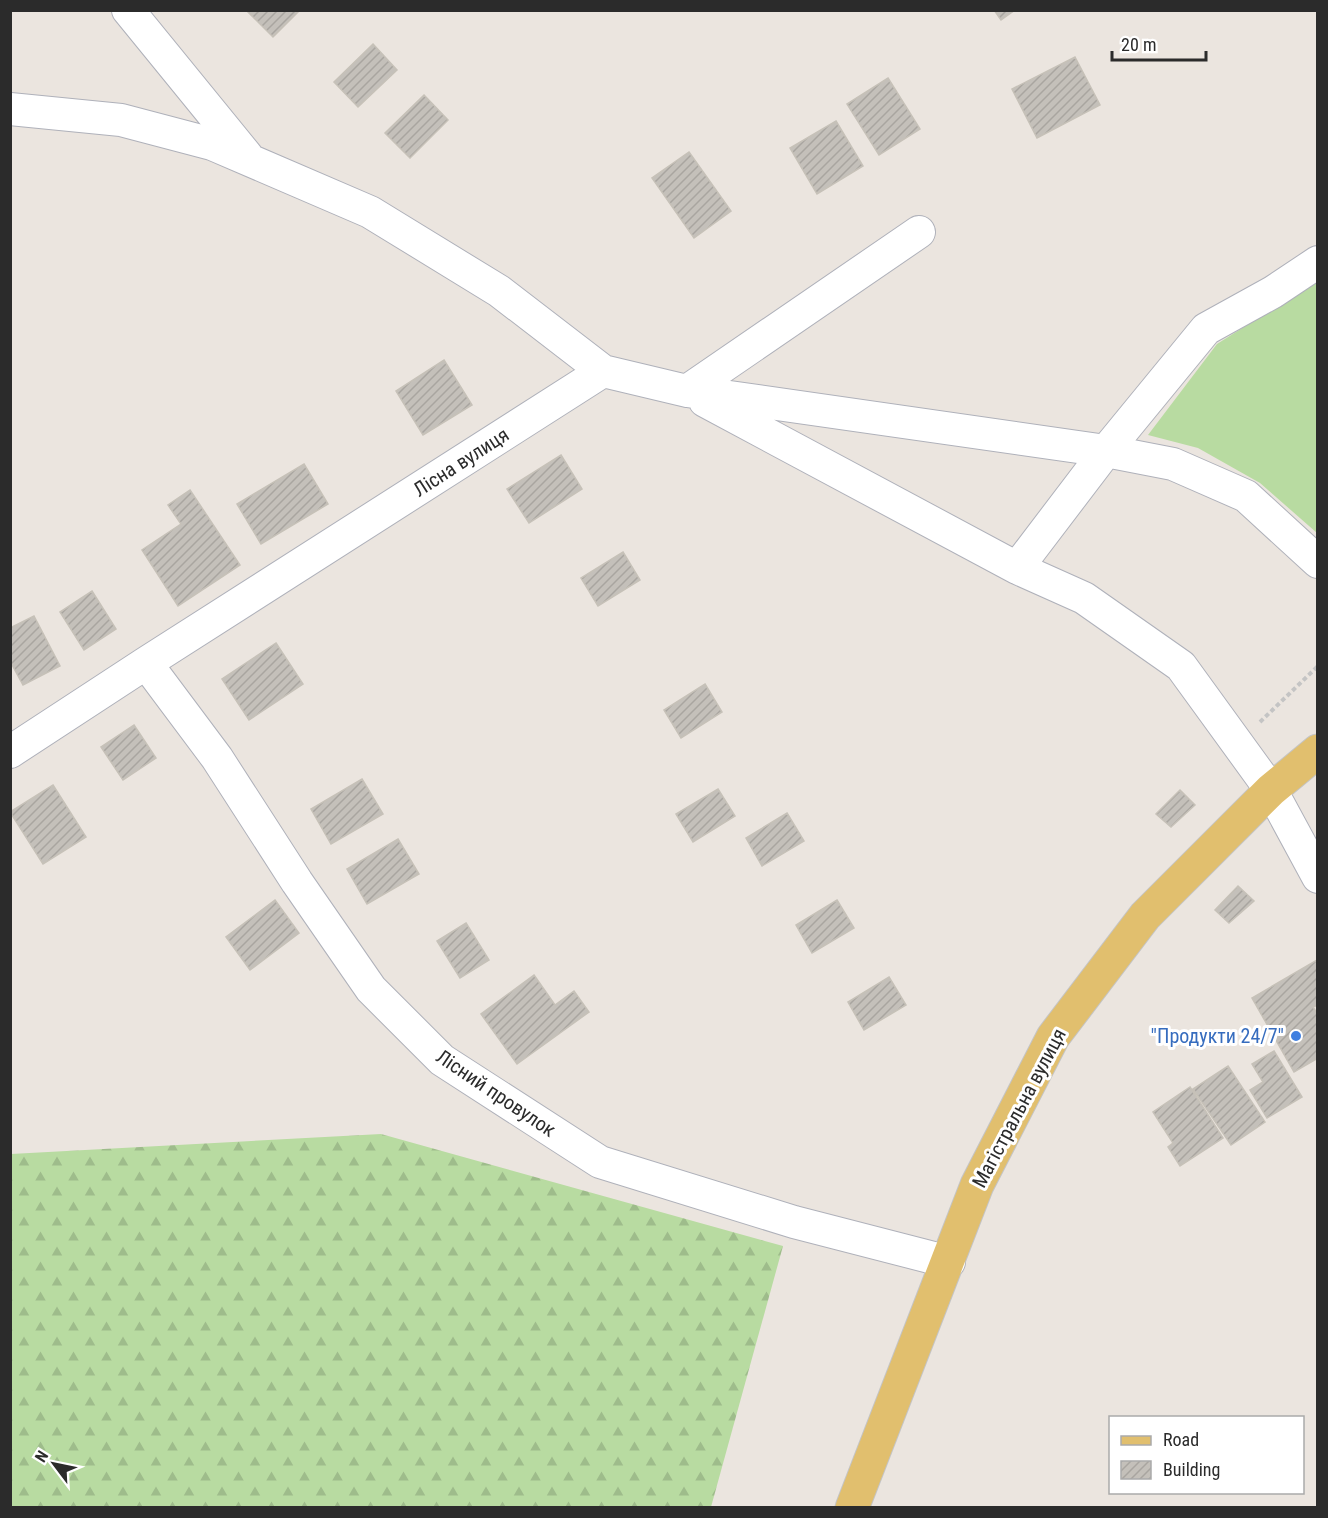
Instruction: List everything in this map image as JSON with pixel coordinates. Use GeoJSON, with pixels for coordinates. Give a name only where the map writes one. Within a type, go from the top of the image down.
{"type":"FeatureCollection","features":[{"type":"Feature","properties":{"kind":"main road","name":"Магістральна вулиця"},"geometry":{"type":"LineString","coordinates":[[852,1508],[977,1185],[1053,1037],[1145,916],[1271,790],[1317,751]]}},
{"type":"Feature","properties":{"kind":"street"},"geometry":{"type":"LineString","coordinates":[[128,10],[250,160]]}},
{"type":"Feature","properties":{"kind":"street"},"geometry":{"type":"LineString","coordinates":[[10,109],[121,120],[212,144],[250,160],[380,218],[499,291],[603,372],[687,391],[1106,451],[1173,464],[1246,496],[1317,562]]}},
{"type":"Feature","properties":{"kind":"street"},"geometry":{"type":"LineString","coordinates":[[687,391],[919,232]]}},
{"type":"Feature","properties":{"kind":"street"},"geometry":{"type":"LineString","coordinates":[[1017,568],[1106,451],[1206,329],[1273,292],[1317,262]]}},
{"type":"Feature","properties":{"kind":"street","name":"Лісна вулиця"},"geometry":{"type":"LineString","coordinates":[[10,752],[603,372]]}},
{"type":"Feature","properties":{"kind":"street"},"geometry":{"type":"LineString","coordinates":[[687,391],[1017,568],[1084,598],[1181,666],[1271,790],[1317,877]]}},
{"type":"Feature","properties":{"kind":"street","name":"Лісний провулок"},"geometry":{"type":"LineString","coordinates":[[146,663],[217,758],[297,882],[371,989],[442,1060],[600,1162],[794,1222],[949,1262]]}},
{"type":"Feature","properties":{"kind":"path"},"geometry":{"type":"LineString","coordinates":[[1236,742],[1260,722],[1317,666]]}},
{"type":"Feature","properties":{"kind":"green space"},"geometry":{"type":"Polygon","coordinates":[[[1317,281],[1317,533],[1260,483],[1198,448],[1148,435],[1217,344],[1317,281]]]}},
{"type":"Feature","properties":{"kind":"green space"},"geometry":{"type":"Polygon","coordinates":[[[381,1134],[783,1246],[711,1507],[11,1507],[11,1154],[381,1134]]]}},
{"type":"Feature","properties":{"kind":"building"},"geometry":{"type":"Polygon","coordinates":[[[249,10],[300,10],[273,37],[248,12],[249,10]]]}},
{"type":"Feature","properties":{"kind":"building"},"geometry":{"type":"Polygon","coordinates":[[[994,10],[1015,10],[1001,20],[994,10]]]}},
{"type":"Feature","properties":{"kind":"building"},"geometry":{"type":"Polygon","coordinates":[[[373,44],[397,70],[358,107],[334,82],[373,44]]]}},
{"type":"Feature","properties":{"kind":"building"},"geometry":{"type":"Polygon","coordinates":[[[1075,57],[1100,105],[1037,138],[1012,89],[1075,57]]]}},
{"type":"Feature","properties":{"kind":"building"},"geometry":{"type":"Polygon","coordinates":[[[888,78],[920,129],[879,155],[847,104],[888,78]]]}},
{"type":"Feature","properties":{"kind":"building"},"geometry":{"type":"Polygon","coordinates":[[[424,95],[448,120],[410,158],[385,133],[424,95]]]}},
{"type":"Feature","properties":{"kind":"building"},"geometry":{"type":"Polygon","coordinates":[[[836,121],[863,166],[817,194],[790,148],[836,121]]]}},
{"type":"Feature","properties":{"kind":"building"},"geometry":{"type":"Polygon","coordinates":[[[689,152],[731,211],[694,238],[652,178],[689,152]]]}},
{"type":"Feature","properties":{"kind":"building"},"geometry":{"type":"Polygon","coordinates":[[[444,360],[472,405],[423,435],[396,391],[444,360]]]}},
{"type":"Feature","properties":{"kind":"building"},"geometry":{"type":"Polygon","coordinates":[[[561,455],[582,489],[529,523],[507,489],[561,455]]]}},
{"type":"Feature","properties":{"kind":"building"},"geometry":{"type":"Polygon","coordinates":[[[304,464],[328,504],[261,544],[237,504],[304,464]]]}},
{"type":"Feature","properties":{"kind":"building"},"geometry":{"type":"Polygon","coordinates":[[[190,490],[240,565],[178,606],[142,550],[181,524],[168,505],[190,490]]]}},
{"type":"Feature","properties":{"kind":"building"},"geometry":{"type":"Polygon","coordinates":[[[623,552],[640,580],[598,606],[581,578],[623,552]]]}},
{"type":"Feature","properties":{"kind":"building"},"geometry":{"type":"Polygon","coordinates":[[[92,591],[116,629],[84,650],[60,612],[92,591]]]}},
{"type":"Feature","properties":{"kind":"building"},"geometry":{"type":"Polygon","coordinates":[[[34,616],[60,666],[23,685],[10,661],[10,628],[34,616]]]}},
{"type":"Feature","properties":{"kind":"building"},"geometry":{"type":"Polygon","coordinates":[[[276,643],[303,684],[249,720],[222,679],[276,643]]]}},
{"type":"Feature","properties":{"kind":"building"},"geometry":{"type":"Polygon","coordinates":[[[705,684],[722,712],[681,738],[664,710],[705,684]]]}},
{"type":"Feature","properties":{"kind":"building"},"geometry":{"type":"Polygon","coordinates":[[[134,725],[156,758],[123,780],[101,747],[134,725]]]}},
{"type":"Feature","properties":{"kind":"building"},"geometry":{"type":"Polygon","coordinates":[[[362,779],[383,814],[331,844],[311,809],[362,779]]]}},
{"type":"Feature","properties":{"kind":"building"},"geometry":{"type":"Polygon","coordinates":[[[53,785],[86,837],[43,864],[10,812],[53,785]]]}},
{"type":"Feature","properties":{"kind":"building"},"geometry":{"type":"Polygon","coordinates":[[[718,789],[735,816],[693,842],[676,814],[718,789]]]}},
{"type":"Feature","properties":{"kind":"building"},"geometry":{"type":"Polygon","coordinates":[[[1180,790],[1195,805],[1171,827],[1156,814],[1180,790]]]}},
{"type":"Feature","properties":{"kind":"building"},"geometry":{"type":"Polygon","coordinates":[[[787,813],[804,841],[762,866],[746,838],[787,813]]]}},
{"type":"Feature","properties":{"kind":"building"},"geometry":{"type":"Polygon","coordinates":[[[398,839],[419,874],[367,904],[347,869],[398,839]]]}},
{"type":"Feature","properties":{"kind":"building"},"geometry":{"type":"Polygon","coordinates":[[[1238,886],[1254,901],[1229,923],[1215,910],[1238,886]]]}},
{"type":"Feature","properties":{"kind":"building"},"geometry":{"type":"Polygon","coordinates":[[[275,900],[299,933],[250,970],[226,937],[275,900]]]}},
{"type":"Feature","properties":{"kind":"building"},"geometry":{"type":"Polygon","coordinates":[[[837,900],[854,928],[812,953],[796,925],[837,900]]]}},
{"type":"Feature","properties":{"kind":"building"},"geometry":{"type":"Polygon","coordinates":[[[466,923],[489,960],[460,978],[437,941],[466,923]]]}},
{"type":"Feature","properties":{"kind":"building","name":"\"Продукти 24/7\""},"geometry":{"type":"Polygon","coordinates":[[[1317,960],[1318,1005],[1313,1007],[1318,1015],[1318,1058],[1294,1072],[1252,998],[1317,960]]]}},
{"type":"Feature","properties":{"kind":"building"},"geometry":{"type":"Polygon","coordinates":[[[534,975],[555,1005],[574,991],[589,1012],[517,1064],[481,1014],[534,975]]]}},
{"type":"Feature","properties":{"kind":"building"},"geometry":{"type":"Polygon","coordinates":[[[889,977],[906,1005],[864,1030],[848,1002],[889,977]]]}},
{"type":"Feature","properties":{"kind":"building"},"geometry":{"type":"Polygon","coordinates":[[[1274,1051],[1302,1097],[1267,1118],[1250,1090],[1263,1082],[1252,1064],[1274,1051]]]}},
{"type":"Feature","properties":{"kind":"building"},"geometry":{"type":"Polygon","coordinates":[[[1228,1066],[1265,1122],[1231,1145],[1193,1089],[1228,1066]]]}},
{"type":"Feature","properties":{"kind":"building"},"geometry":{"type":"Polygon","coordinates":[[[1190,1087],[1223,1138],[1180,1166],[1168,1147],[1173,1143],[1153,1112],[1190,1087]]]}},
{"type":"Feature","properties":{"kind":"place","name":"\"Продукти 24/7\""},"geometry":{"type":"Point","coordinates":[1296,1036]}}]}
